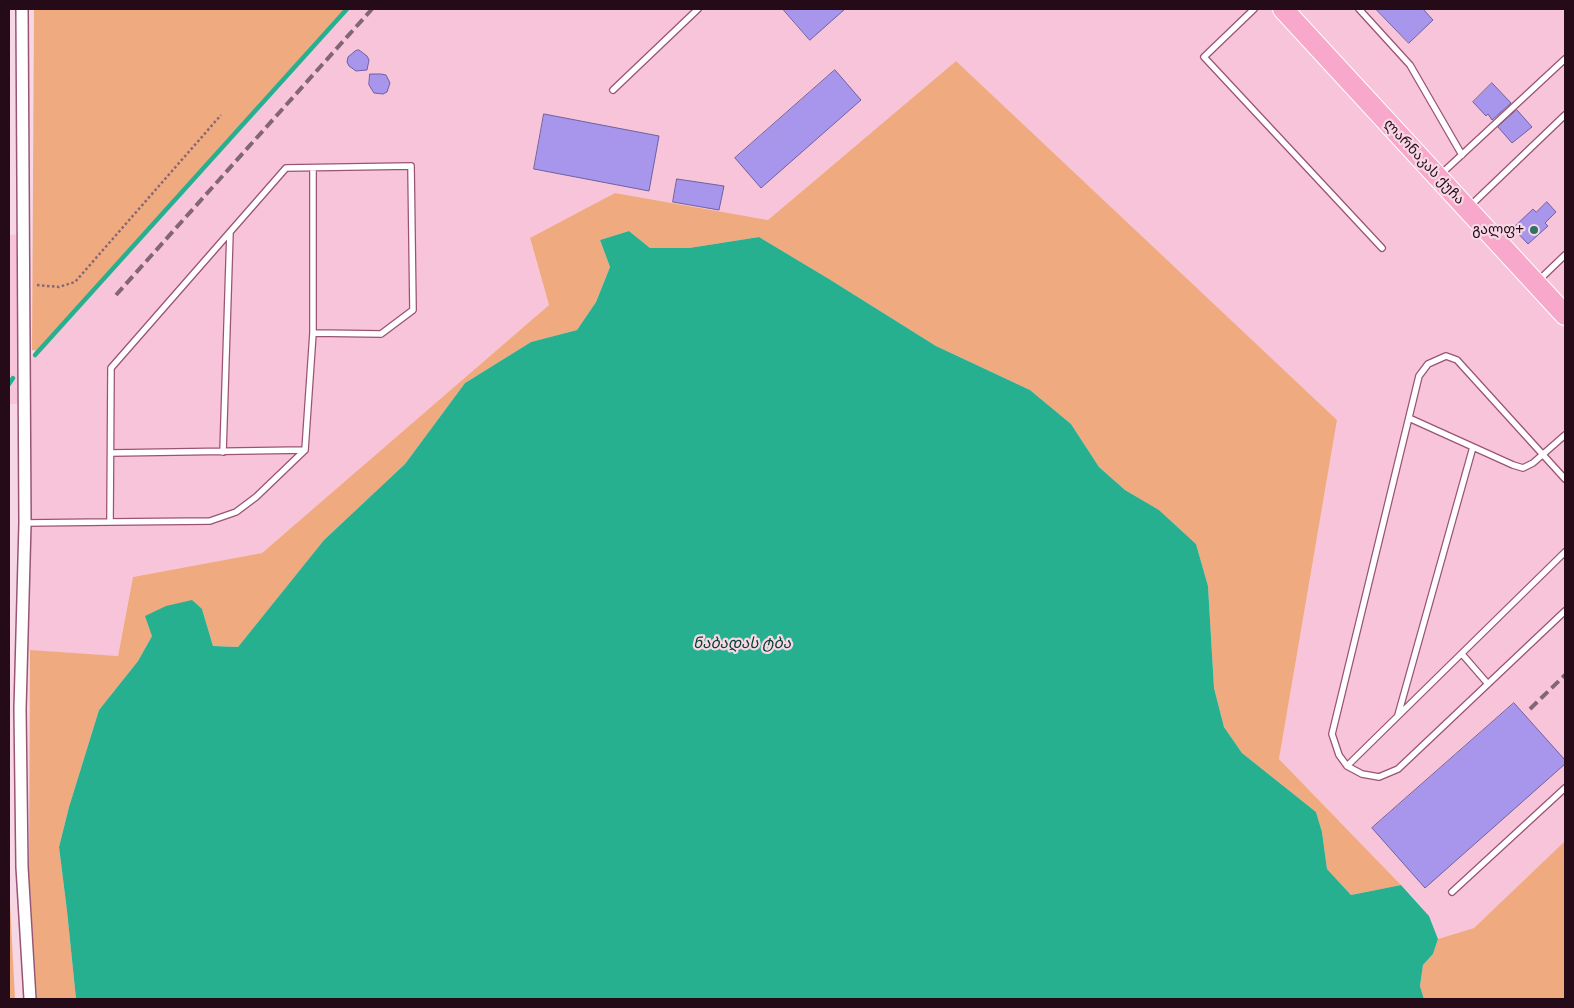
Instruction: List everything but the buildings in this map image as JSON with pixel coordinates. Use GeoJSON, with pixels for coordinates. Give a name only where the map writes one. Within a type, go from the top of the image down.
{"type":"FeatureCollection","features":[{"type":"Feature","properties":{"kind":"highway","name":"ლარნაკას ქუჩა"},"geometry":{"type":"LineString","coordinates":[[1283,9],[1439,176],[1565,315]]}},
{"type":"Feature","properties":{"kind":"street"},"geometry":{"type":"LineString","coordinates":[[22,9],[24,523],[20,709],[22,866],[30,999]]}},
{"type":"Feature","properties":{"kind":"lane"},"geometry":{"type":"LineString","coordinates":[[613,90],[698,9]]}},
{"type":"Feature","properties":{"kind":"lane"},"geometry":{"type":"LineString","coordinates":[[1254,9],[1204,58],[1382,248]]}},
{"type":"Feature","properties":{"kind":"lane"},"geometry":{"type":"LineString","coordinates":[[1359,9],[1410,65],[1462,155]]}},
{"type":"Feature","properties":{"kind":"lane"},"geometry":{"type":"LineString","coordinates":[[1439,176],[1565,59]]}},
{"type":"Feature","properties":{"kind":"lane"},"geometry":{"type":"LineString","coordinates":[[1467,208],[1565,115]]}},
{"type":"Feature","properties":{"kind":"lane"},"geometry":{"type":"LineString","coordinates":[[110,522],[111,368],[286,168],[411,166],[413,310],[381,334],[313,333]]}},
{"type":"Feature","properties":{"kind":"lane"},"geometry":{"type":"LineString","coordinates":[[24,523],[210,521],[236,512],[256,497],[305,450],[313,333],[313,168]]}},
{"type":"Feature","properties":{"kind":"lane"},"geometry":{"type":"LineString","coordinates":[[223,452],[230,232]]}},
{"type":"Feature","properties":{"kind":"lane"},"geometry":{"type":"LineString","coordinates":[[1536,283],[1565,255]]}},
{"type":"Feature","properties":{"kind":"lane"},"geometry":{"type":"LineString","coordinates":[[1565,479],[1457,360],[1446,356],[1428,364],[1419,376],[1332,734],[1339,755],[1347,766],[1362,774],[1379,777],[1398,769],[1565,611]]}},
{"type":"Feature","properties":{"kind":"lane"},"geometry":{"type":"LineString","coordinates":[[1409,418],[1523,468],[1533,463],[1565,435]]}},
{"type":"Feature","properties":{"kind":"lane"},"geometry":{"type":"LineString","coordinates":[[1397,717],[1474,446]]}},
{"type":"Feature","properties":{"kind":"lane"},"geometry":{"type":"LineString","coordinates":[[111,453],[305,450]]}},
{"type":"Feature","properties":{"kind":"lane"},"geometry":{"type":"LineString","coordinates":[[1347,766],[1565,552]]}},
{"type":"Feature","properties":{"kind":"lane"},"geometry":{"type":"LineString","coordinates":[[1462,654],[1488,684]]}},
{"type":"Feature","properties":{"kind":"lane"},"geometry":{"type":"LineString","coordinates":[[1452,892],[1565,788]]}},
{"type":"Feature","properties":{"kind":"path"},"geometry":{"type":"LineString","coordinates":[[24,285],[59,287],[75,282],[221,115]]}},
{"type":"Feature","properties":{"kind":"shaded area"},"geometry":{"type":"Polygon","coordinates":[[[34,9],[347,9],[38,351],[32,350],[34,9]]]}},
{"type":"Feature","properties":{"kind":"shaded area"},"geometry":{"type":"Polygon","coordinates":[[[347,9],[1565,9],[1565,841],[1474,928],[1438,939],[1429,916],[1413,897],[1279,759],[1337,420],[956,61],[768,220],[615,193],[530,239],[549,305],[262,553],[133,577],[118,656],[22,650],[24,403],[9,404],[9,235],[23,234],[24,366],[347,9]]]}},
{"type":"Feature","properties":{"kind":"shaded area"},"geometry":{"type":"Polygon","coordinates":[[[956,61],[1337,420],[1279,759],[1401,885],[1351,895],[1327,869],[1322,832],[1316,812],[1242,753],[1224,727],[1214,688],[1208,586],[1196,544],[1159,510],[1125,490],[1099,467],[1071,424],[1030,390],[936,346],[759,237],[689,248],[650,248],[629,231],[600,240],[610,267],[596,302],[577,330],[531,342],[465,383],[405,464],[324,540],[238,647],[213,646],[202,609],[152,636],[138,661],[99,710],[69,807],[59,847],[76,999],[37,999],[29,871],[30,650],[118,656],[133,577],[262,553],[549,305],[530,238],[615,193],[768,220],[956,61]]]}},
{"type":"Feature","properties":{"kind":"shaded area"},"geometry":{"type":"Polygon","coordinates":[[[1565,841],[1565,999],[1424,999],[1420,986],[1423,965],[1433,954],[1438,939],[1474,928],[1565,841]]]}},
{"type":"Feature","properties":{"kind":"shaded area"},"geometry":{"type":"Polygon","coordinates":[[[9,884],[15,999],[9,999],[9,884]]]}},
{"type":"Feature","properties":{"kind":"water","name":"ნაბადას ტბა"},"geometry":{"type":"Polygon","coordinates":[[[629,231],[650,248],[689,248],[759,237],[936,346],[1030,390],[1071,424],[1099,467],[1125,490],[1159,510],[1196,544],[1208,586],[1214,688],[1224,727],[1242,753],[1316,812],[1322,832],[1327,869],[1351,895],[1401,885],[1429,916],[1438,939],[1433,954],[1423,965],[1420,986],[1424,999],[76,999],[59,847],[69,807],[99,710],[138,661],[152,636],[145,616],[166,606],[192,600],[202,609],[213,646],[238,647],[324,540],[405,464],[465,383],[531,342],[577,330],[596,302],[610,267],[600,240],[629,231]]]}},
{"type":"Feature","properties":{"kind":"waterway"},"geometry":{"type":"LineString","coordinates":[[35,355],[347,9]]}},
{"type":"Feature","properties":{"kind":"waterway"},"geometry":{"type":"LineString","coordinates":[[9,384],[13,378]]}},
{"type":"Feature","properties":{"kind":"railway"},"geometry":{"type":"LineString","coordinates":[[116,295],[372,9]]}},
{"type":"Feature","properties":{"kind":"railway"},"geometry":{"type":"LineString","coordinates":[[1530,709],[1565,675]]}},
{"type":"Feature","properties":{"kind":"place","name":"გალფ+"},"geometry":{"type":"Point","coordinates":[1534,230]}}]}
